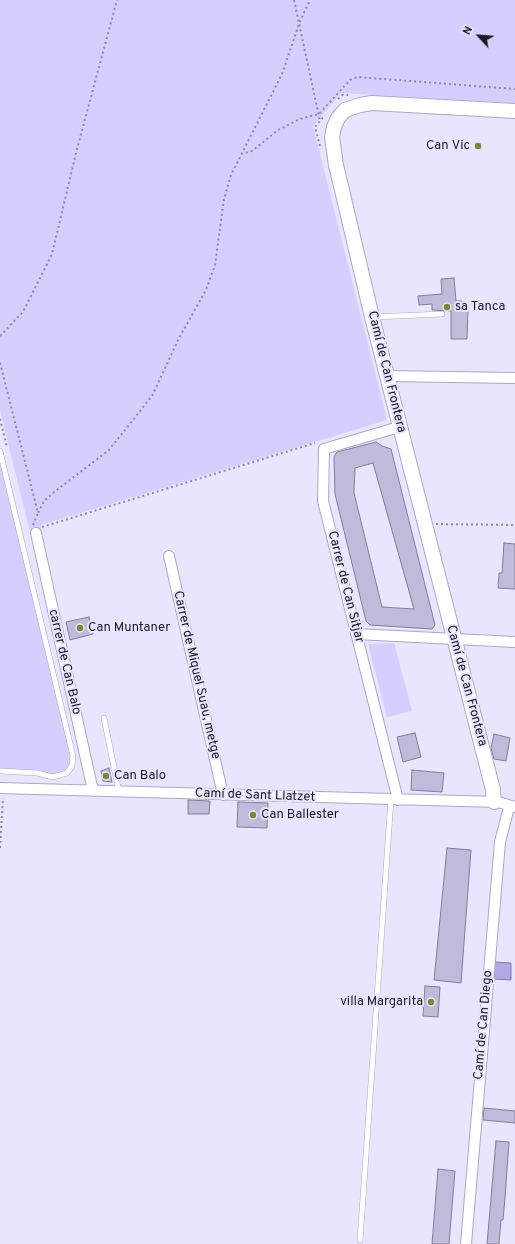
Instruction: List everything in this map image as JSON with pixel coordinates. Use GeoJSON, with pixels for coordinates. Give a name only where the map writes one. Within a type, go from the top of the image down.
{"type":"FeatureCollection","features":[{"type":"Feature","properties":{"kind":"street","name":"Camí de Can Frontera"},"geometry":{"type":"LineString","coordinates":[[494,802],[493,790],[399,427],[333,150],[334,127],[338,118],[345,110],[360,105],[372,103],[515,111]]}},
{"type":"Feature","properties":{"kind":"street"},"geometry":{"type":"LineString","coordinates":[[387,376],[515,378]]}},
{"type":"Feature","properties":{"kind":"street","name":"Carrer de Can Sitjar"},"geometry":{"type":"LineString","coordinates":[[394,800],[356,634],[323,501],[324,449],[399,427]]}},
{"type":"Feature","properties":{"kind":"street","name":"carrer de Can Balo"},"geometry":{"type":"LineString","coordinates":[[36,533],[93,791]]}},
{"type":"Feature","properties":{"kind":"street","name":"Carrer de Miquel Suau, metge"},"geometry":{"type":"LineString","coordinates":[[168,556],[223,795]]}},
{"type":"Feature","properties":{"kind":"street"},"geometry":{"type":"LineString","coordinates":[[356,634],[515,642]]}},
{"type":"Feature","properties":{"kind":"street","name":"Camí de Sant Llatzet"},"geometry":{"type":"LineString","coordinates":[[2,788],[494,802],[512,807]]}},
{"type":"Feature","properties":{"kind":"street","name":"Camí de Can Diego"},"geometry":{"type":"LineString","coordinates":[[466,1244],[500,842],[512,807]]}},
{"type":"Feature","properties":{"kind":"lane"},"geometry":{"type":"LineString","coordinates":[[372,317],[442,314]]}},
{"type":"Feature","properties":{"kind":"lane"},"geometry":{"type":"LineString","coordinates":[[0,450],[72,756],[72,766],[67,773],[53,778],[37,773],[0,771]]}},
{"type":"Feature","properties":{"kind":"lane"},"geometry":{"type":"LineString","coordinates":[[104,718],[119,792]]}},
{"type":"Feature","properties":{"kind":"lane"},"geometry":{"type":"LineString","coordinates":[[360,1240],[394,800]]}},
{"type":"Feature","properties":{"kind":"path"},"geometry":{"type":"LineString","coordinates":[[0,336],[24,312],[52,254],[79,142],[117,0]]}},
{"type":"Feature","properties":{"kind":"path"},"geometry":{"type":"LineString","coordinates":[[294,0],[300,21],[320,121]]}},
{"type":"Feature","properties":{"kind":"path"},"geometry":{"type":"LineString","coordinates":[[0,362],[38,513],[44,501],[53,493],[109,450],[152,396],[179,338],[206,290],[215,265],[224,199],[231,176],[282,74],[300,21],[310,0]]}},
{"type":"Feature","properties":{"kind":"path"},"geometry":{"type":"LineString","coordinates":[[337,100],[342,95],[350,95]]}},
{"type":"Feature","properties":{"kind":"path"},"geometry":{"type":"LineString","coordinates":[[321,150],[315,127],[329,110]]}},
{"type":"Feature","properties":{"kind":"path"},"geometry":{"type":"LineString","coordinates":[[36,533],[43,531],[42,527],[318,442]]}},
{"type":"Feature","properties":{"kind":"path"},"geometry":{"type":"LineString","coordinates":[[425,524],[515,525]]}},
{"type":"Feature","properties":{"kind":"path"},"geometry":{"type":"LineString","coordinates":[[0,848],[2,788]]}},
{"type":"Feature","properties":{"kind":"shaded area"},"geometry":{"type":"Polygon","coordinates":[[[0,0],[515,0],[515,103],[341,93],[313,126],[387,420],[41,525],[41,530],[30,533],[0,410],[0,0]]]}},
{"type":"Feature","properties":{"kind":"shaded area"},"geometry":{"type":"Polygon","coordinates":[[[0,452],[73,756],[67,773],[42,775],[0,772],[0,452]]]}},
{"type":"Feature","properties":{"kind":"shaded area"},"geometry":{"type":"Polygon","coordinates":[[[394,643],[412,711],[387,717],[368,644],[394,643]]]}},
{"type":"Feature","properties":{"kind":"shaded area"},"geometry":{"type":"Polygon","coordinates":[[[494,962],[511,963],[511,980],[493,979],[494,962]]]}},
{"type":"Feature","properties":{"kind":"building","name":"sa Tanca"},"geometry":{"type":"Polygon","coordinates":[[[454,278],[456,301],[462,301],[462,310],[468,310],[467,339],[451,339],[451,311],[432,310],[432,304],[419,305],[418,296],[442,294],[441,279],[454,278]]]}},
{"type":"Feature","properties":{"kind":"building"},"geometry":{"type":"Polygon","coordinates":[[[376,442],[391,449],[435,625],[432,629],[370,625],[366,621],[335,494],[334,457],[337,452],[376,442]],[[373,463],[355,468],[354,493],[382,607],[414,609],[373,463]]]}},
{"type":"Feature","properties":{"kind":"building"},"geometry":{"type":"Polygon","coordinates":[[[504,543],[515,544],[515,589],[498,588],[499,573],[502,573],[504,543]]]}},
{"type":"Feature","properties":{"kind":"building","name":"Can Muntaner"},"geometry":{"type":"Polygon","coordinates":[[[89,617],[93,634],[70,640],[66,622],[89,617]]]}},
{"type":"Feature","properties":{"kind":"building"},"geometry":{"type":"Polygon","coordinates":[[[415,733],[421,757],[403,762],[397,737],[415,733]]]}},
{"type":"Feature","properties":{"kind":"building"},"geometry":{"type":"Polygon","coordinates":[[[494,734],[510,738],[506,761],[494,759],[491,748],[494,734]]]}},
{"type":"Feature","properties":{"kind":"building","name":"Can Balo"},"geometry":{"type":"Polygon","coordinates":[[[109,768],[112,782],[103,781],[101,771],[109,768]]]}},
{"type":"Feature","properties":{"kind":"building"},"geometry":{"type":"Polygon","coordinates":[[[412,770],[444,773],[442,792],[411,790],[412,770]]]}},
{"type":"Feature","properties":{"kind":"building"},"geometry":{"type":"Polygon","coordinates":[[[188,800],[210,801],[209,814],[188,814],[188,800]]]}},
{"type":"Feature","properties":{"kind":"building","name":"Can Ballester"},"geometry":{"type":"Polygon","coordinates":[[[238,802],[268,803],[267,828],[237,827],[238,802]]]}},
{"type":"Feature","properties":{"kind":"building"},"geometry":{"type":"Polygon","coordinates":[[[447,848],[471,850],[461,983],[434,980],[447,848]]]}},
{"type":"Feature","properties":{"kind":"building","name":"villa Margarita"},"geometry":{"type":"Polygon","coordinates":[[[425,986],[440,987],[438,1017],[423,1016],[425,986]]]}},
{"type":"Feature","properties":{"kind":"building"},"geometry":{"type":"Polygon","coordinates":[[[484,1108],[515,1111],[515,1123],[483,1120],[484,1108]]]}},
{"type":"Feature","properties":{"kind":"building"},"geometry":{"type":"Polygon","coordinates":[[[496,1141],[509,1142],[505,1198],[499,1244],[487,1244],[496,1141]]]}},
{"type":"Feature","properties":{"kind":"building"},"geometry":{"type":"Polygon","coordinates":[[[438,1169],[455,1171],[449,1244],[432,1244],[438,1169]]]}},
{"type":"Feature","properties":{"kind":"place","name":"Can Vic"},"geometry":{"type":"Point","coordinates":[478,146]}},
{"type":"Feature","properties":{"kind":"place","name":"sa Tanca"},"geometry":{"type":"Point","coordinates":[447,307]}},
{"type":"Feature","properties":{"kind":"place","name":"Can Muntaner"},"geometry":{"type":"Point","coordinates":[80,628]}},
{"type":"Feature","properties":{"kind":"place","name":"Can Balo"},"geometry":{"type":"Point","coordinates":[106,776]}},
{"type":"Feature","properties":{"kind":"place","name":"Can Ballester"},"geometry":{"type":"Point","coordinates":[253,815]}},
{"type":"Feature","properties":{"kind":"place","name":"villa Margarita"},"geometry":{"type":"Point","coordinates":[431,1002]}}]}
